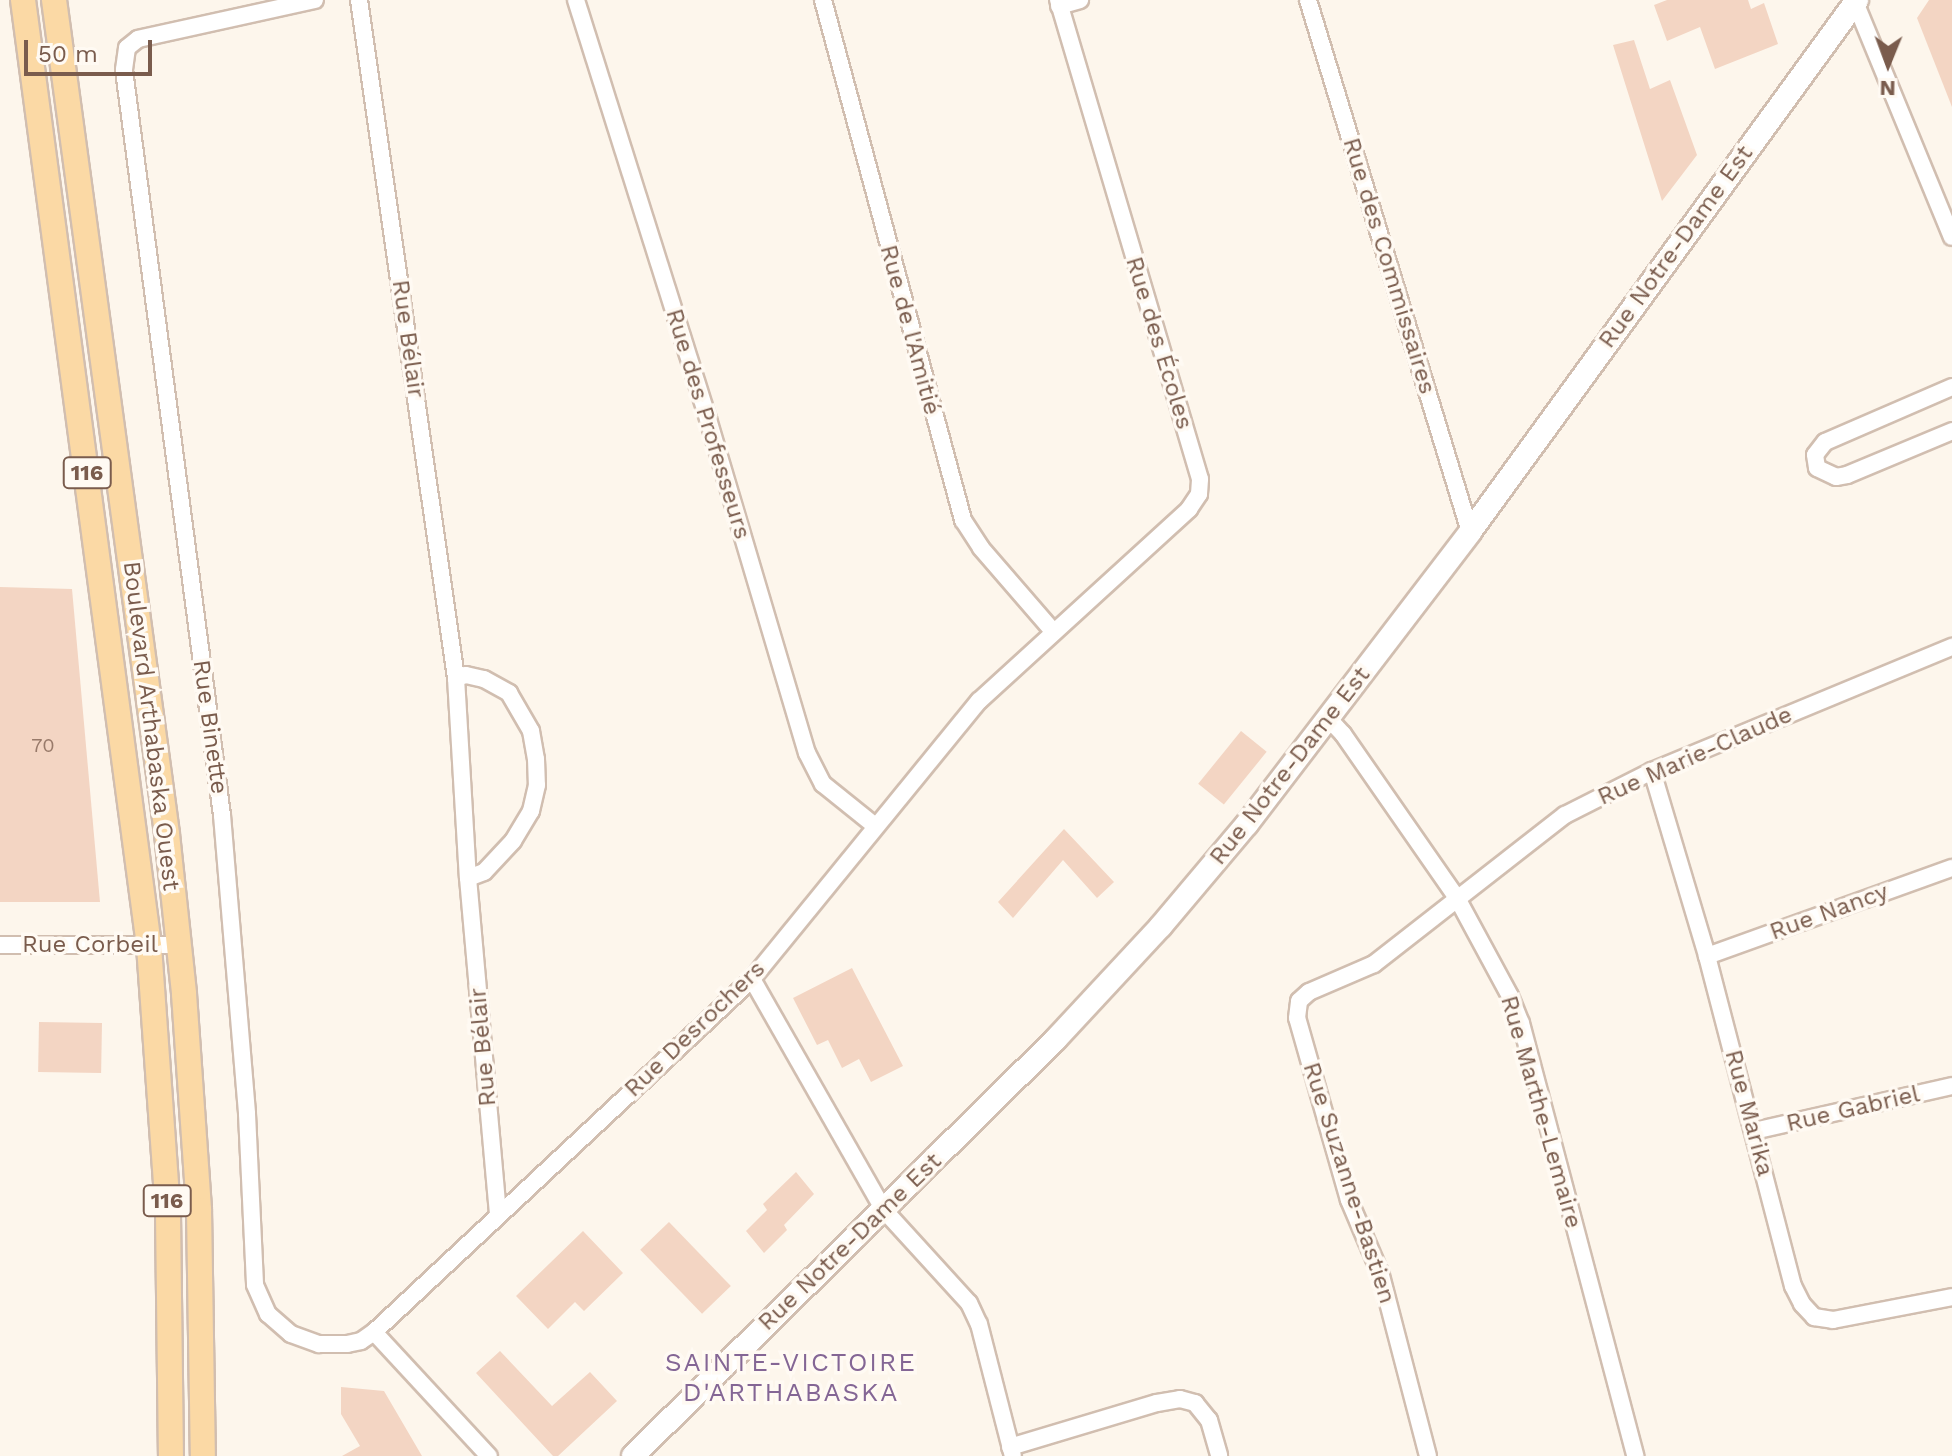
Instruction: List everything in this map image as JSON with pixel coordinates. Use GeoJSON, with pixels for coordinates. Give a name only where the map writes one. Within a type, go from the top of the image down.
{"type":"FeatureCollection","features":[{"type":"Feature","properties":{"kind":"main road","name":"Boulevard Arthabaska Ouest"},"geometry":{"type":"LineString","coordinates":[[23,0],[149,946],[168,1214],[171,1456]]}},
{"type":"Feature","properties":{"kind":"main road","name":"Boulevard Arthabaska Ouest"},"geometry":{"type":"LineString","coordinates":[[54,0],[179,945],[199,1210],[203,1456]]}},
{"type":"Feature","properties":{"kind":"street","name":"Rue Binette"},"geometry":{"type":"LineString","coordinates":[[315,0],[138,39],[127,48],[124,70],[222,815],[247,1114],[255,1285],[268,1314],[291,1334],[319,1344],[347,1344],[361,1341],[374,1332]]}},
{"type":"Feature","properties":{"kind":"street","name":"Rue Bélair"},"geometry":{"type":"LineString","coordinates":[[359,0],[456,678],[468,878],[498,1216]]}},
{"type":"Feature","properties":{"kind":"street","name":"Rue des Professeurs"},"geometry":{"type":"LineString","coordinates":[[576,0],[708,419],[807,753],[823,784],[874,825]]}},
{"type":"Feature","properties":{"kind":"street","name":"Rue de l'Amitié"},"geometry":{"type":"LineString","coordinates":[[823,0],[963,520],[981,548],[1053,631]]}},
{"type":"Feature","properties":{"kind":"street"},"geometry":{"type":"LineString","coordinates":[[1058,3],[1080,0]]}},
{"type":"Feature","properties":{"kind":"street","name":"Rue des Commissaires"},"geometry":{"type":"LineString","coordinates":[[1308,0],[1470,532]]}},
{"type":"Feature","properties":{"kind":"street"},"geometry":{"type":"LineString","coordinates":[[1856,1],[1952,237]]}},
{"type":"Feature","properties":{"kind":"street","name":"Rue Notre-Dame Est"},"geometry":{"type":"LineString","coordinates":[[633,1456],[1056,1039],[1151,937],[1247,824],[1470,532],[1856,1]]}},
{"type":"Feature","properties":{"kind":"street","name":"Rue des Écoles"},"geometry":{"type":"LineString","coordinates":[[1053,631],[1189,509],[1199,494],[1200,479],[1058,3]]}},
{"type":"Feature","properties":{"kind":"street"},"geometry":{"type":"LineString","coordinates":[[1952,387],[1825,442],[1815,455],[1817,468],[1836,477],[1847,475],[1952,431]]}},
{"type":"Feature","properties":{"kind":"street","name":"Rue Desrochers"},"geometry":{"type":"LineString","coordinates":[[374,1332],[752,979],[874,825],[979,701],[1053,631]]}},
{"type":"Feature","properties":{"kind":"street","name":"Rue Marie-Claude"},"geometry":{"type":"LineString","coordinates":[[1457,898],[1565,815],[1652,771],[1952,647]]}},
{"type":"Feature","properties":{"kind":"street"},"geometry":{"type":"LineString","coordinates":[[456,678],[466,675],[484,679],[509,693],[531,731],[536,759],[537,785],[531,811],[513,841],[494,862],[484,872],[468,878]]}},
{"type":"Feature","properties":{"kind":"street","name":"Rue Marthe-Lemaire"},"geometry":{"type":"LineString","coordinates":[[1329,719],[1343,734],[1457,898],[1521,1023],[1635,1456]]}},
{"type":"Feature","properties":{"kind":"street","name":"Rue Marika"},"geometry":{"type":"LineString","coordinates":[[1652,771],[1707,956],[1793,1286],[1802,1304],[1814,1317],[1833,1320],[1952,1297]]}},
{"type":"Feature","properties":{"kind":"street","name":"Rue Nancy"},"geometry":{"type":"LineString","coordinates":[[1707,956],[1952,868]]}},
{"type":"Feature","properties":{"kind":"street","name":"Rue Suzanne-Bastien"},"geometry":{"type":"LineString","coordinates":[[1428,1456],[1381,1275],[1349,1200],[1297,1018],[1299,1001],[1309,992],[1374,964],[1457,898]]}},
{"type":"Feature","properties":{"kind":"street","name":"Rue Corbeil"},"geometry":{"type":"LineString","coordinates":[[0,945],[179,945]]}},
{"type":"Feature","properties":{"kind":"street"},"geometry":{"type":"LineString","coordinates":[[752,979],[884,1210],[969,1303],[979,1324],[1011,1452],[1157,1403],[1180,1399],[1195,1403],[1209,1420],[1219,1456]]}},
{"type":"Feature","properties":{"kind":"street","name":"Rue Gabriel"},"geometry":{"type":"LineString","coordinates":[[1754,1131],[1952,1086]]}},
{"type":"Feature","properties":{"kind":"street"},"geometry":{"type":"LineString","coordinates":[[374,1332],[489,1456]]}},
{"type":"Feature","properties":{"kind":"building"},"geometry":{"type":"Polygon","coordinates":[[[1667,0],[1748,0],[1751,9],[1764,3],[1778,44],[1715,69],[1700,27],[1667,41],[1654,5],[1667,0]]]}},
{"type":"Feature","properties":{"kind":"building"},"geometry":{"type":"Polygon","coordinates":[[[1929,0],[1952,0],[1952,107],[1917,18],[1929,0]]]}},
{"type":"Feature","properties":{"kind":"building"},"geometry":{"type":"Polygon","coordinates":[[[1634,40],[1650,89],[1670,80],[1697,155],[1662,201],[1613,45],[1634,40]]]}},
{"type":"Feature","properties":{"kind":"building"},"geometry":{"type":"Polygon","coordinates":[[[0,587],[72,589],[100,902],[0,902],[0,587]]]}},
{"type":"Feature","properties":{"kind":"building"},"geometry":{"type":"Polygon","coordinates":[[[1241,731],[1267,752],[1224,805],[1198,784],[1241,731]]]}},
{"type":"Feature","properties":{"kind":"building"},"geometry":{"type":"Polygon","coordinates":[[[1064,829],[1114,882],[1097,898],[1063,860],[1013,918],[998,902],[1064,829]]]}},
{"type":"Feature","properties":{"kind":"building"},"geometry":{"type":"Polygon","coordinates":[[[852,968],[903,1066],[871,1082],[859,1059],[842,1068],[828,1040],[817,1045],[793,998],[852,968]]]}},
{"type":"Feature","properties":{"kind":"building"},"geometry":{"type":"Polygon","coordinates":[[[39,1022],[102,1023],[101,1073],[38,1072],[39,1022]]]}},
{"type":"Feature","properties":{"kind":"building"},"geometry":{"type":"Polygon","coordinates":[[[796,1172],[814,1194],[784,1225],[787,1230],[764,1253],[746,1231],[767,1210],[763,1204],[796,1172]]]}},
{"type":"Feature","properties":{"kind":"building"},"geometry":{"type":"Polygon","coordinates":[[[669,1222],[731,1286],[702,1314],[640,1250],[669,1222]]]}},
{"type":"Feature","properties":{"kind":"building"},"geometry":{"type":"Polygon","coordinates":[[[583,1231],[623,1273],[584,1311],[575,1302],[548,1329],[516,1296],[583,1231]]]}},
{"type":"Feature","properties":{"kind":"building"},"geometry":{"type":"Polygon","coordinates":[[[500,1351],[552,1406],[590,1372],[617,1401],[558,1456],[553,1456],[476,1373],[500,1351]]]}},
{"type":"Feature","properties":{"kind":"building"},"geometry":{"type":"Polygon","coordinates":[[[341,1387],[384,1391],[422,1456],[342,1456],[360,1446],[341,1414],[341,1387]]]}},
{"type":"Feature","properties":{"kind":"district","name":"SAINTE-VICTOIRE D'ARTHABASKA"},"geometry":{"type":"Point","coordinates":[791,1378]}}]}
